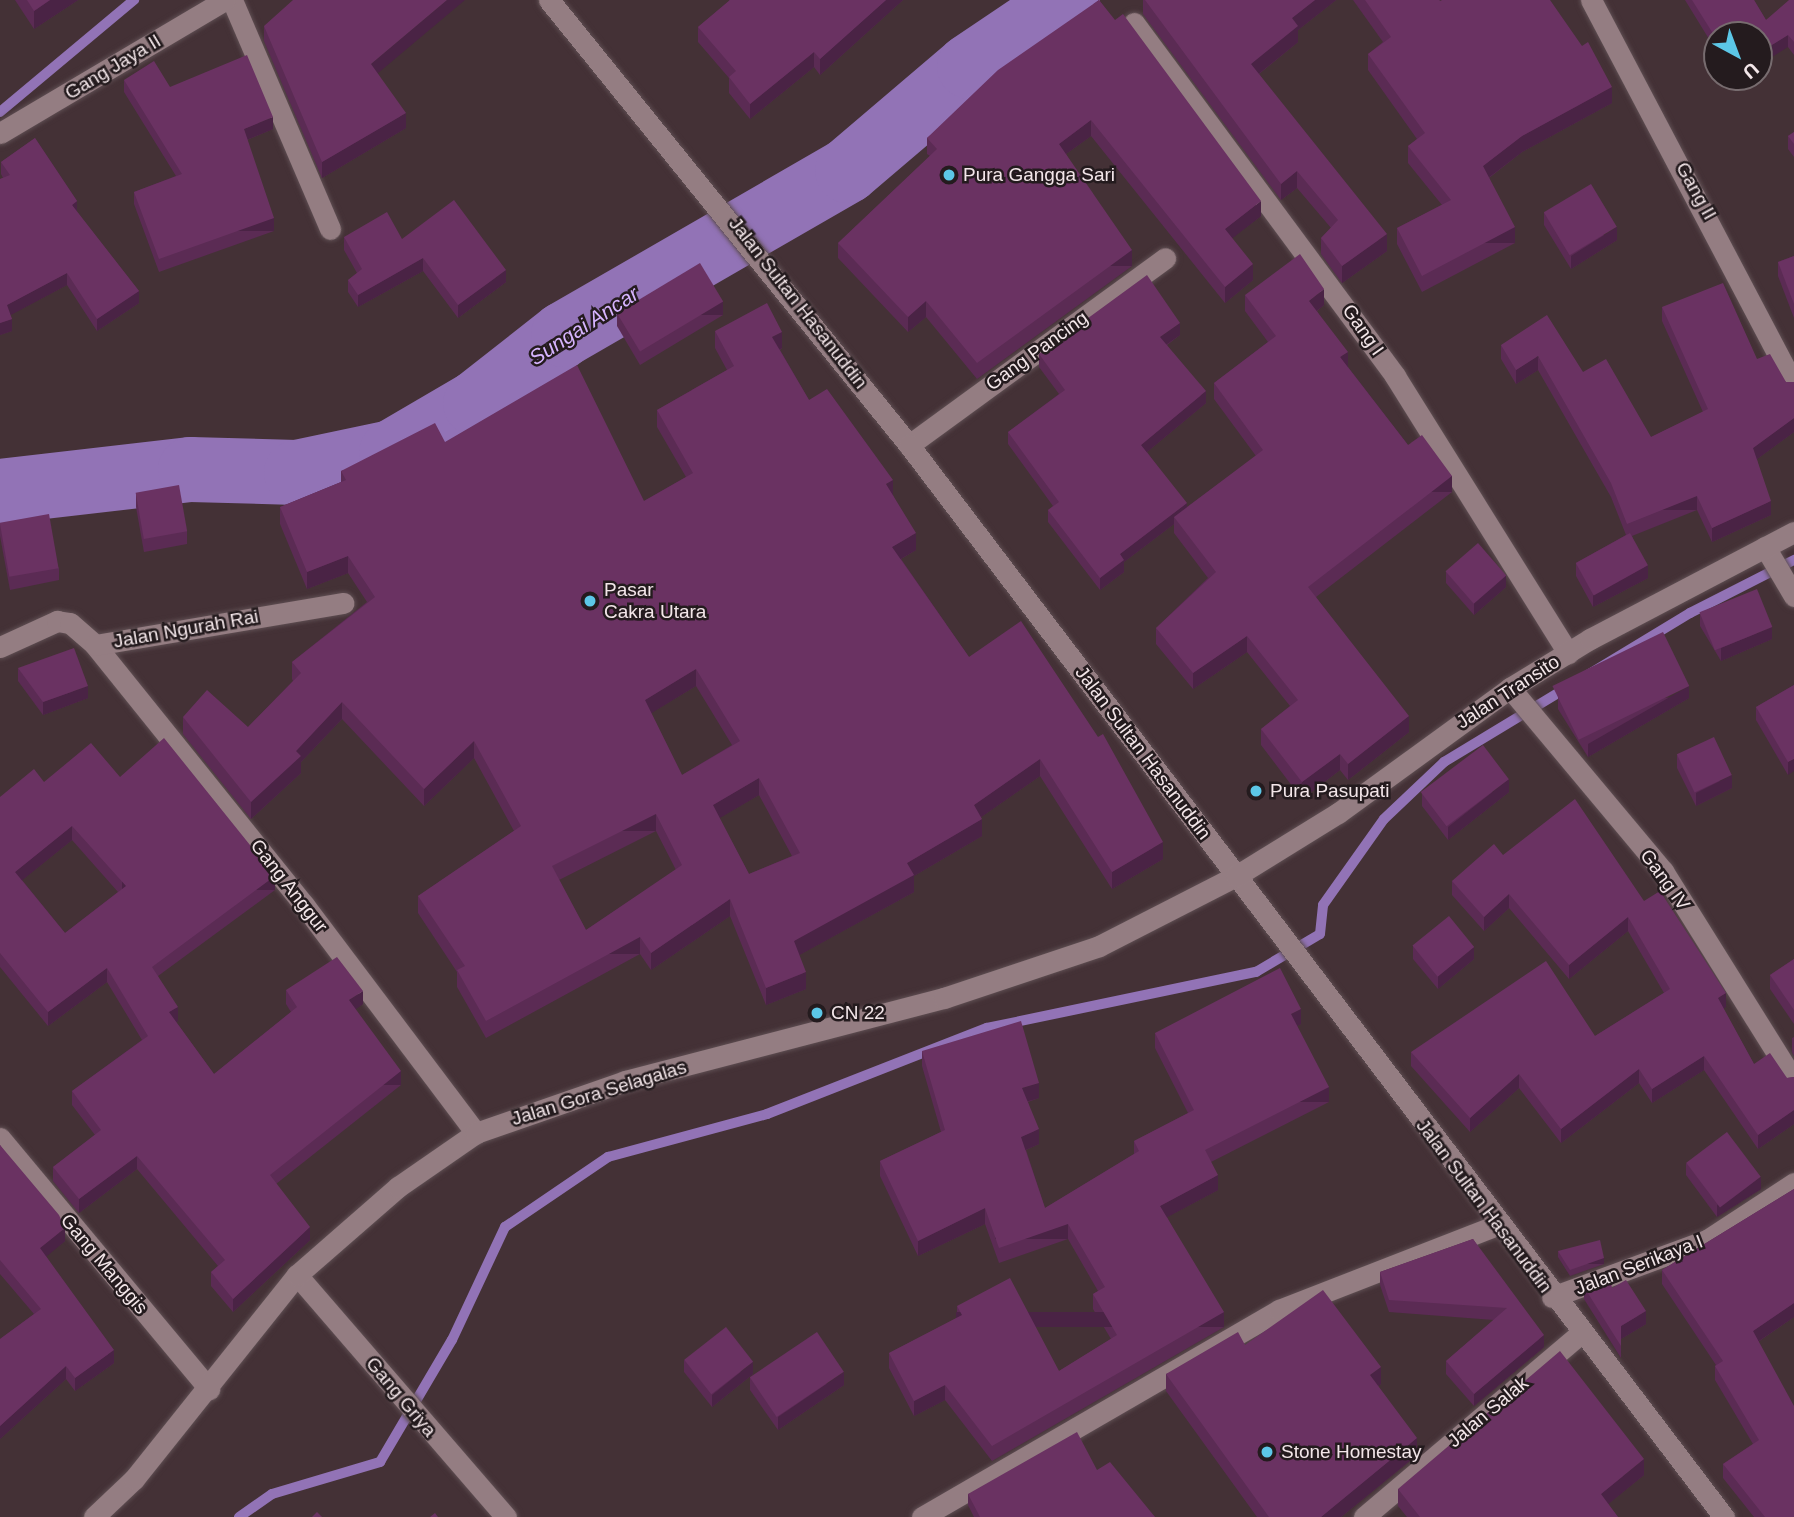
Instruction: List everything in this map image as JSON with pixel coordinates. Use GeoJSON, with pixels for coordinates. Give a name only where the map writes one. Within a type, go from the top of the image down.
{"type":"FeatureCollection","features":[{"type":"Feature","properties":{"kind":"street","name":"Gang Jaya II"},"geometry":{"type":"LineString","coordinates":[[0,133],[225,0]]}},
{"type":"Feature","properties":{"kind":"street"},"geometry":{"type":"LineString","coordinates":[[232,0],[330,229]]}},
{"type":"Feature","properties":{"kind":"street","name":"Jalan Sultan Hasanuddin"},"geometry":{"type":"LineString","coordinates":[[549,0],[692,169],[909,445],[1497,1225],[1724,1517]]}},
{"type":"Feature","properties":{"kind":"street","name":"Gang II"},"geometry":{"type":"LineString","coordinates":[[1591,0],[1794,385]]}},
{"type":"Feature","properties":{"kind":"street","name":"Gang I"},"geometry":{"type":"LineString","coordinates":[[1134,23],[1395,376],[1568,653]]}},
{"type":"Feature","properties":{"kind":"street","name":"Gang Pancing"},"geometry":{"type":"LineString","coordinates":[[909,445],[1166,258]]}},
{"type":"Feature","properties":{"kind":"street","name":"Jalan Transito"},"geometry":{"type":"LineString","coordinates":[[1236,876],[1338,813],[1568,653],[1767,552],[1794,532]]}},
{"type":"Feature","properties":{"kind":"street"},"geometry":{"type":"LineString","coordinates":[[1767,552],[1791,591]]}},
{"type":"Feature","properties":{"kind":"street","name":"Jalan Ngurah Rai"},"geometry":{"type":"LineString","coordinates":[[0,647],[65,620],[95,645],[343,603]]}},
{"type":"Feature","properties":{"kind":"street","name":"Gang Anggur"},"geometry":{"type":"LineString","coordinates":[[95,645],[304,905],[476,1133]]}},
{"type":"Feature","properties":{"kind":"street","name":"Gang IV"},"geometry":{"type":"LineString","coordinates":[[1512,692],[1531,720],[1663,871],[1794,1081]]}},
{"type":"Feature","properties":{"kind":"street","name":"Jalan Gora Selagalas"},"geometry":{"type":"LineString","coordinates":[[93,1517],[209,1389],[297,1275],[398,1187],[476,1133],[625,1081],[1009,976],[1099,946],[1236,876]]}},
{"type":"Feature","properties":{"kind":"street","name":"Gang Manggis"},"geometry":{"type":"LineString","coordinates":[[0,1138],[209,1389]]}},
{"type":"Feature","properties":{"kind":"street","name":"Jalan Serikaya I"},"geometry":{"type":"LineString","coordinates":[[1552,1297],[1707,1240],[1794,1183]]}},
{"type":"Feature","properties":{"kind":"street"},"geometry":{"type":"LineString","coordinates":[[922,1517],[1279,1310],[1497,1225]]}},
{"type":"Feature","properties":{"kind":"street","name":"Gang Griya"},"geometry":{"type":"LineString","coordinates":[[297,1275],[506,1517]]}},
{"type":"Feature","properties":{"kind":"street","name":"Jalan Salak"},"geometry":{"type":"LineString","coordinates":[[1364,1517],[1580,1334]]}},
{"type":"Feature","properties":{"kind":"building"},"geometry":{"type":"Polygon","coordinates":[[[27,0],[50,0],[34,11],[27,0]]]}},
{"type":"Feature","properties":{"kind":"building"},"geometry":{"type":"Polygon","coordinates":[[[293,0],[447,0],[371,64],[406,113],[322,162],[264,26],[293,0]]]}},
{"type":"Feature","properties":{"kind":"building"},"geometry":{"type":"Polygon","coordinates":[[[730,0],[886,0],[820,59],[814,52],[750,104],[729,77],[736,71],[698,27],[730,0]]]}},
{"type":"Feature","properties":{"kind":"building"},"geometry":{"type":"Polygon","coordinates":[[[1099,0],[1115,20],[1123,14],[1261,201],[1225,229],[1253,264],[1225,287],[1091,120],[1059,144],[1132,250],[977,363],[926,301],[908,317],[838,243],[937,149],[927,138],[998,70],[1099,0]]]}},
{"type":"Feature","properties":{"kind":"building"},"geometry":{"type":"Polygon","coordinates":[[[1145,0],[1315,0],[1292,18],[1298,26],[1251,64],[1387,234],[1342,266],[1321,238],[1338,220],[1297,171],[1281,184],[1145,0]]]}},
{"type":"Feature","properties":{"kind":"building"},"geometry":{"type":"Polygon","coordinates":[[[1365,0],[1550,0],[1582,46],[1588,42],[1612,87],[1522,136],[1483,166],[1515,227],[1422,276],[1397,228],[1451,200],[1408,146],[1425,133],[1368,54],[1391,37],[1365,0]]]}},
{"type":"Feature","properties":{"kind":"building"},"geometry":{"type":"Polygon","coordinates":[[[1692,0],[1754,0],[1766,20],[1789,0],[1794,0],[1794,42],[1788,35],[1773,44],[1773,21],[1705,21],[1692,0]]]}},
{"type":"Feature","properties":{"kind":"building"},"geometry":{"type":"Polygon","coordinates":[[[247,55],[273,117],[244,129],[274,218],[159,259],[134,192],[182,174],[124,80],[154,61],[170,87],[247,55]]]}},
{"type":"Feature","properties":{"kind":"building"},"geometry":{"type":"Polygon","coordinates":[[[1794,132],[1794,144],[1788,136],[1794,132]]]}},
{"type":"Feature","properties":{"kind":"building"},"geometry":{"type":"Polygon","coordinates":[[[35,138],[77,201],[72,205],[139,291],[97,319],[67,273],[7,305],[12,319],[0,323],[0,179],[10,175],[1,162],[35,138]]]}},
{"type":"Feature","properties":{"kind":"building"},"geometry":{"type":"Polygon","coordinates":[[[1591,184],[1617,227],[1570,255],[1544,212],[1591,184]]]}},
{"type":"Feature","properties":{"kind":"building"},"geometry":{"type":"Polygon","coordinates":[[[454,200],[506,270],[458,305],[423,258],[358,295],[348,280],[362,269],[344,237],[387,212],[402,239],[454,200]]]}},
{"type":"Feature","properties":{"kind":"building"},"geometry":{"type":"Polygon","coordinates":[[[1300,254],[1324,289],[1309,301],[1348,352],[1340,357],[1408,445],[1422,435],[1452,476],[1308,587],[1409,716],[1348,764],[1340,754],[1302,782],[1261,729],[1298,700],[1247,636],[1193,673],[1156,628],[1216,572],[1174,517],[1263,450],[1214,383],[1276,336],[1245,295],[1300,254]]]}},
{"type":"Feature","properties":{"kind":"building"},"geometry":{"type":"Polygon","coordinates":[[[1794,256],[1794,304],[1778,262],[1794,256]]]}},
{"type":"Feature","properties":{"kind":"building"},"geometry":{"type":"Polygon","coordinates":[[[700,263],[723,302],[640,352],[617,313],[700,263]]]}},
{"type":"Feature","properties":{"kind":"building"},"geometry":{"type":"Polygon","coordinates":[[[1147,275],[1180,323],[1160,337],[1206,391],[1141,445],[1187,503],[1120,554],[1124,560],[1100,578],[1048,510],[1059,502],[1008,432],[1065,390],[1039,354],[1147,275]]]}},
{"type":"Feature","properties":{"kind":"building"},"geometry":{"type":"Polygon","coordinates":[[[1723,283],[1757,359],[1770,354],[1786,382],[1794,382],[1794,418],[1753,448],[1771,501],[1712,528],[1697,496],[1627,524],[1611,483],[1538,356],[1516,370],[1501,345],[1547,315],[1583,372],[1606,359],[1651,437],[1708,409],[1662,307],[1723,283]]]}},
{"type":"Feature","properties":{"kind":"building"},"geometry":{"type":"Polygon","coordinates":[[[767,303],[782,332],[772,337],[809,400],[827,389],[893,480],[886,484],[916,533],[892,547],[969,657],[1021,621],[1098,737],[1103,734],[1163,842],[1112,872],[1040,759],[974,805],[982,819],[907,863],[914,875],[794,941],[806,972],[766,988],[730,899],[651,953],[640,937],[486,1021],[457,970],[465,966],[418,896],[521,826],[474,741],[424,789],[342,702],[296,751],[301,756],[251,802],[183,717],[207,690],[248,727],[301,673],[292,662],[375,597],[348,556],[307,572],[280,507],[346,480],[341,471],[435,423],[445,442],[577,365],[644,501],[693,473],[657,410],[734,366],[715,331],[767,303]],[[696,669],[645,700],[682,775],[740,741],[696,669]],[[759,778],[713,805],[749,874],[800,853],[759,778]],[[656,814],[552,866],[586,930],[682,865],[656,814]]]}},
{"type":"Feature","properties":{"kind":"building"},"geometry":{"type":"Polygon","coordinates":[[[179,485],[187,531],[144,539],[136,493],[179,485]]]}},
{"type":"Feature","properties":{"kind":"building"},"geometry":{"type":"Polygon","coordinates":[[[49,514],[59,568],[9,577],[0,523],[49,514]]]}},
{"type":"Feature","properties":{"kind":"building"},"geometry":{"type":"Polygon","coordinates":[[[1630,533],[1648,565],[1594,595],[1576,563],[1630,533]]]}},
{"type":"Feature","properties":{"kind":"building"},"geometry":{"type":"Polygon","coordinates":[[[1478,543],[1506,575],[1474,604],[1446,571],[1478,543]]]}},
{"type":"Feature","properties":{"kind":"building"},"geometry":{"type":"Polygon","coordinates":[[[1757,589],[1772,627],[1715,650],[1700,612],[1757,589]]]}},
{"type":"Feature","properties":{"kind":"building"},"geometry":{"type":"Polygon","coordinates":[[[1663,632],[1689,686],[1579,740],[1552,686],[1663,632]]]}},
{"type":"Feature","properties":{"kind":"building"},"geometry":{"type":"Polygon","coordinates":[[[74,648],[88,686],[43,702],[18,668],[74,648]]]}},
{"type":"Feature","properties":{"kind":"building"},"geometry":{"type":"Polygon","coordinates":[[[1794,685],[1794,759],[1788,762],[1756,707],[1794,685]]]}},
{"type":"Feature","properties":{"kind":"building"},"geometry":{"type":"Polygon","coordinates":[[[1714,737],[1732,775],[1695,792],[1677,754],[1714,737]]]}},
{"type":"Feature","properties":{"kind":"building"},"geometry":{"type":"Polygon","coordinates":[[[164,738],[275,876],[152,967],[178,1007],[169,1012],[214,1074],[297,1007],[286,990],[337,957],[363,991],[349,1000],[401,1071],[270,1175],[310,1227],[233,1299],[211,1272],[225,1260],[137,1156],[79,1199],[53,1167],[101,1130],[72,1091],[148,1036],[107,968],[48,1012],[0,953],[0,797],[34,769],[44,782],[91,743],[120,777],[164,738]],[[72,826],[15,872],[65,933],[126,886],[72,826]]]}},
{"type":"Feature","properties":{"kind":"building"},"geometry":{"type":"Polygon","coordinates":[[[1483,745],[1509,779],[1447,826],[1421,792],[1483,745]]]}},
{"type":"Feature","properties":{"kind":"building"},"geometry":{"type":"Polygon","coordinates":[[[1575,799],[1644,901],[1660,891],[1726,993],[1718,998],[1754,1064],[1770,1053],[1787,1078],[1794,1077],[1794,1110],[1758,1135],[1704,1056],[1652,1089],[1639,1069],[1561,1129],[1519,1074],[1470,1118],[1411,1052],[1546,961],[1595,1036],[1670,989],[1628,917],[1569,965],[1509,894],[1484,917],[1452,881],[1494,844],[1503,855],[1575,799]]]}},
{"type":"Feature","properties":{"kind":"building"},"geometry":{"type":"Polygon","coordinates":[[[1449,916],[1474,947],[1438,977],[1412,946],[1449,916]]]}},
{"type":"Feature","properties":{"kind":"building"},"geometry":{"type":"Polygon","coordinates":[[[1794,959],[1794,1010],[1770,975],[1794,959]]]}},
{"type":"Feature","properties":{"kind":"building"},"geometry":{"type":"Polygon","coordinates":[[[1280,968],[1301,1009],[1291,1014],[1329,1087],[1205,1150],[1218,1175],[1160,1206],[1224,1312],[992,1446],[945,1385],[914,1401],[889,1353],[962,1315],[957,1306],[1010,1278],[1059,1371],[1117,1335],[1093,1294],[1105,1287],[1068,1224],[999,1248],[985,1208],[918,1241],[880,1161],[945,1130],[922,1051],[1021,1021],[1039,1083],[1022,1088],[1039,1129],[1021,1137],[1045,1208],[1139,1151],[1134,1141],[1194,1110],[1155,1033],[1280,968]]]}},
{"type":"Feature","properties":{"kind":"building"},"geometry":{"type":"Polygon","coordinates":[[[1727,1132],[1761,1177],[1720,1207],[1686,1163],[1727,1132]]]}},
{"type":"Feature","properties":{"kind":"building"},"geometry":{"type":"Polygon","coordinates":[[[0,1145],[59,1215],[65,1228],[40,1248],[114,1350],[75,1378],[66,1366],[0,1426],[0,1339],[41,1309],[0,1260],[0,1145]]]}},
{"type":"Feature","properties":{"kind":"building"},"geometry":{"type":"Polygon","coordinates":[[[1794,1189],[1794,1303],[1753,1331],[1794,1406],[1794,1517],[1765,1517],[1723,1464],[1759,1440],[1715,1366],[1723,1361],[1662,1270],[1794,1189]]]}},
{"type":"Feature","properties":{"kind":"building"},"geometry":{"type":"Polygon","coordinates":[[[1473,1239],[1544,1335],[1474,1394],[1446,1361],[1507,1308],[1389,1300],[1380,1272],[1473,1239]]]}},
{"type":"Feature","properties":{"kind":"building"},"geometry":{"type":"Polygon","coordinates":[[[1600,1240],[1604,1258],[1570,1270],[1558,1251],[1600,1240]]]}},
{"type":"Feature","properties":{"kind":"building"},"geometry":{"type":"Polygon","coordinates":[[[1610,1277],[1612,1288],[1626,1280],[1646,1311],[1621,1326],[1621,1346],[1584,1287],[1610,1277]]]}},
{"type":"Feature","properties":{"kind":"building"},"geometry":{"type":"Polygon","coordinates":[[[1323,1290],[1381,1367],[1370,1375],[1417,1438],[1321,1517],[1269,1517],[1166,1374],[1238,1332],[1245,1345],[1323,1290]]]}},
{"type":"Feature","properties":{"kind":"building"},"geometry":{"type":"Polygon","coordinates":[[[726,1327],[753,1362],[711,1394],[684,1360],[726,1327]]]}},
{"type":"Feature","properties":{"kind":"building"},"geometry":{"type":"Polygon","coordinates":[[[817,1332],[844,1372],[777,1417],[750,1377],[817,1332]]]}},
{"type":"Feature","properties":{"kind":"building"},"geometry":{"type":"Polygon","coordinates":[[[1560,1351],[1644,1459],[1601,1494],[1618,1517],[1420,1517],[1398,1489],[1560,1351]]]}},
{"type":"Feature","properties":{"kind":"building"},"geometry":{"type":"Polygon","coordinates":[[[1077,1432],[1097,1470],[1110,1462],[1155,1517],[980,1517],[968,1494],[1077,1432]]]}},
{"type":"Feature","properties":{"kind":"waterway"},"geometry":{"type":"LineString","coordinates":[[0,112],[134,0]]}},
{"type":"Feature","properties":{"kind":"waterway","name":"Sungai Ancar"},"geometry":{"type":"LineString","coordinates":[[0,491],[190,469],[296,472],[391,452],[475,403],[563,334],[847,170],[969,66],[1067,0]]}},
{"type":"Feature","properties":{"kind":"waterway"},"geometry":{"type":"LineString","coordinates":[[239,1517],[272,1494],[380,1462],[452,1340],[505,1227],[608,1157],[767,1114],[987,1028],[1256,972],[1320,934],[1323,905],[1384,819],[1444,762],[1690,613],[1794,560]]}},
{"type":"Feature","properties":{"kind":"place","name":"Pura Gangga Sari"},"geometry":{"type":"Point","coordinates":[949,175]}},
{"type":"Feature","properties":{"kind":"place","name":"Pasar Cakra Utara"},"geometry":{"type":"Point","coordinates":[590,601]}},
{"type":"Feature","properties":{"kind":"place","name":"Pura Pasupati"},"geometry":{"type":"Point","coordinates":[1256,791]}},
{"type":"Feature","properties":{"kind":"place","name":"CN 22"},"geometry":{"type":"Point","coordinates":[817,1013]}},
{"type":"Feature","properties":{"kind":"place","name":"Stone Homestay"},"geometry":{"type":"Point","coordinates":[1267,1452]}}]}
